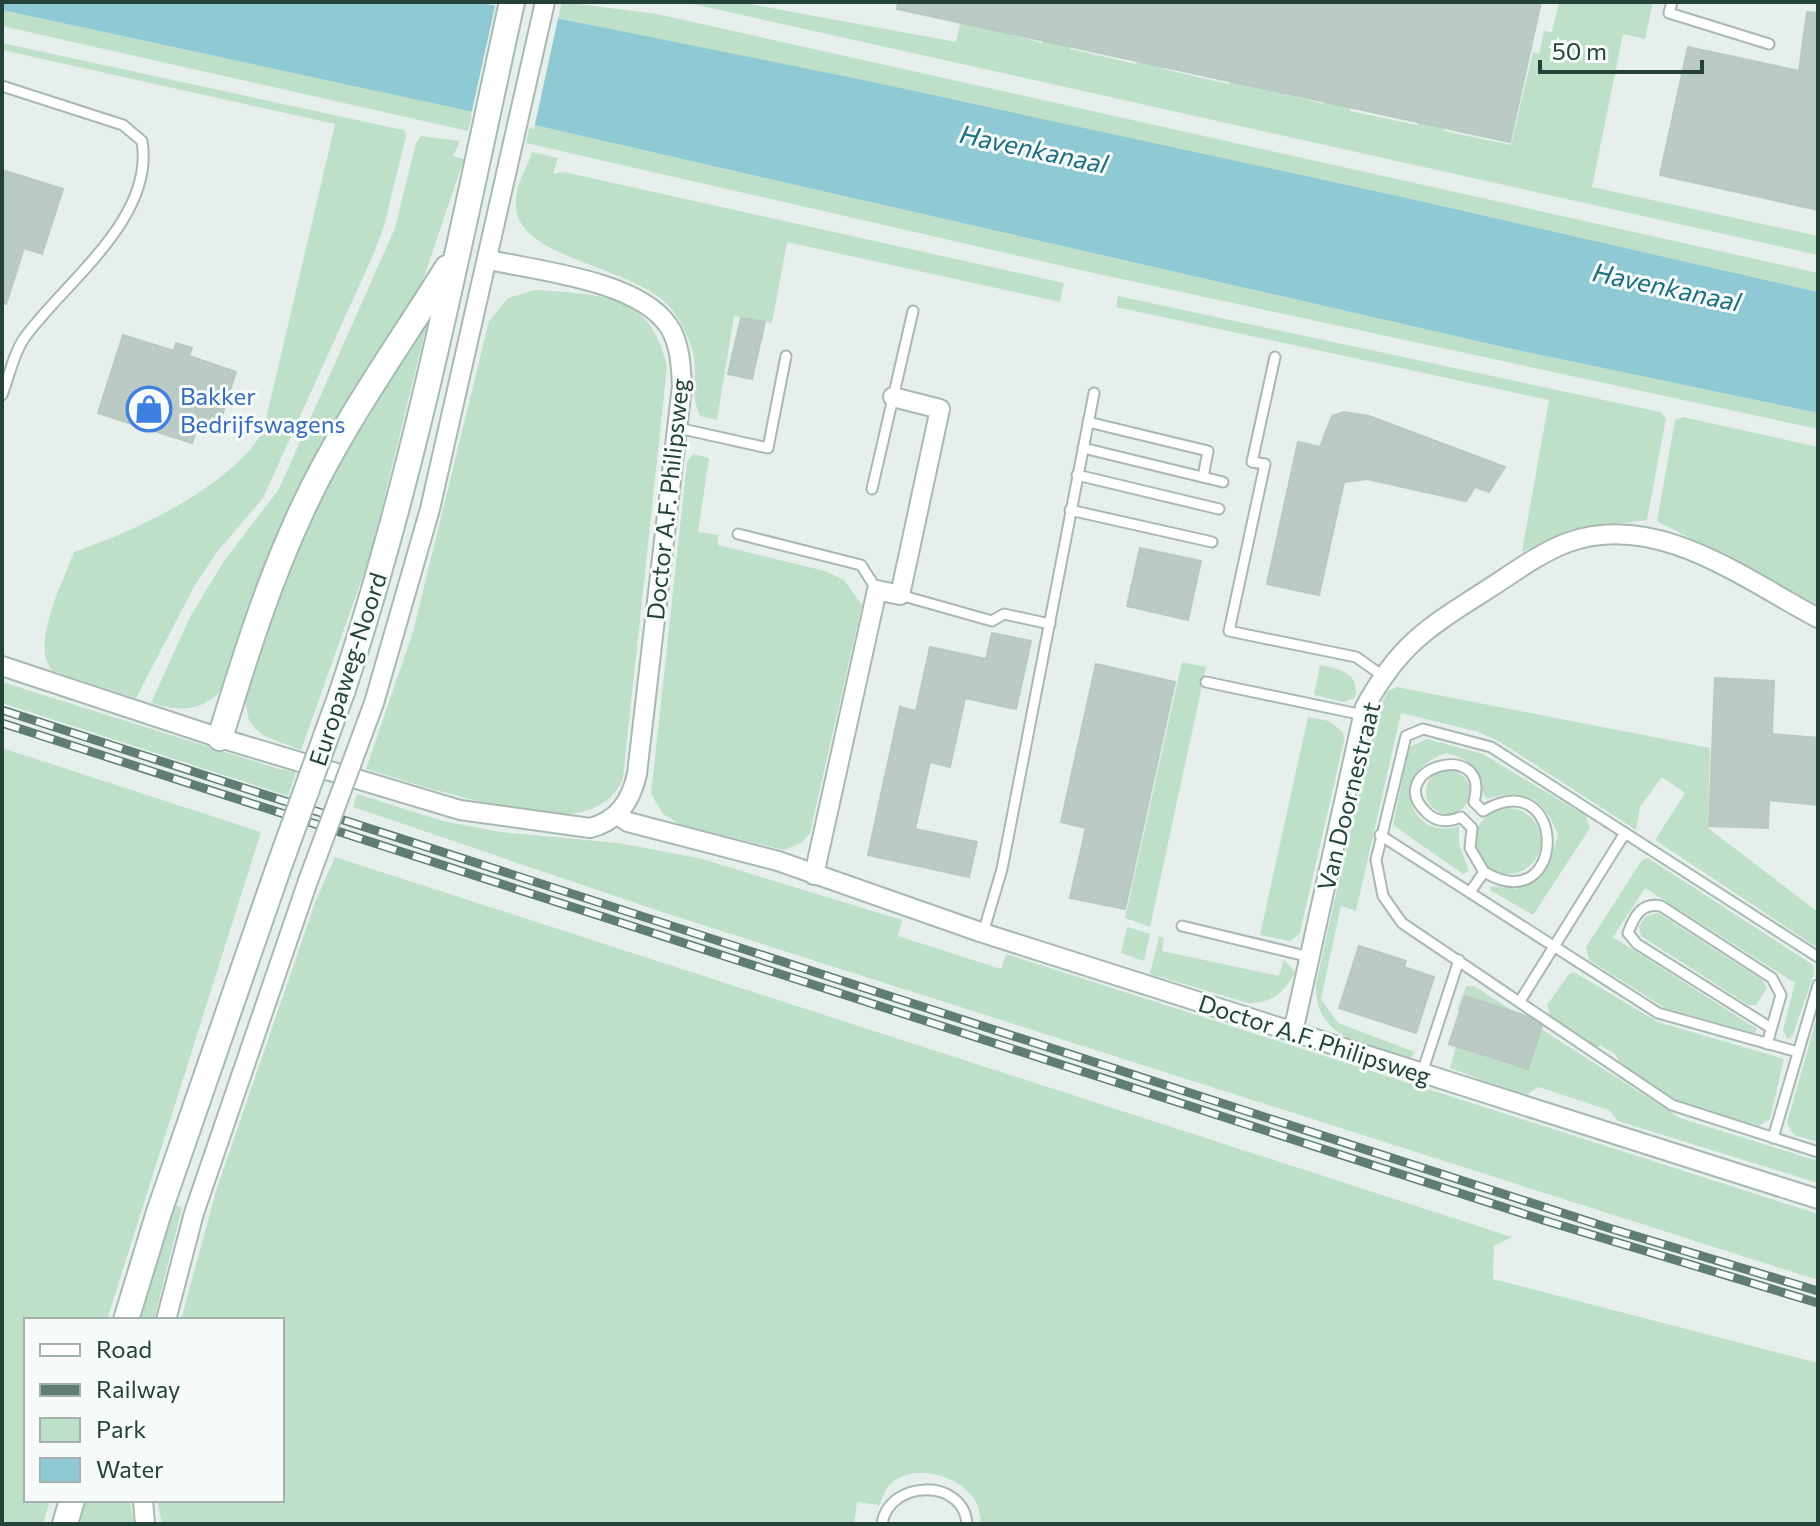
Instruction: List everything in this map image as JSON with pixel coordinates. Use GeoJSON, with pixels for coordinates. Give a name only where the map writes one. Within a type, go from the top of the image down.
{"type":"FeatureCollection","features":[{"type":"Feature","properties":{"kind":"main road","name":"Europaweg-Noord"},"geometry":{"type":"LineString","coordinates":[[127,1318],[159,1212],[342,692],[392,530],[428,392],[512,2]]}},
{"type":"Feature","properties":{"kind":"main road"},"geometry":{"type":"LineString","coordinates":[[220,738],[252,634],[304,506],[345,429],[457,252]]}},
{"type":"Feature","properties":{"kind":"main road"},"geometry":{"type":"LineString","coordinates":[[65,1524],[71,1502]]}},
{"type":"Feature","properties":{"kind":"street","name":"Europaweg-Noord"},"geometry":{"type":"LineString","coordinates":[[167,1318],[194,1213],[308,881],[374,703],[430,509],[489,260],[545,2]]}},
{"type":"Feature","properties":{"kind":"street","name":"Doctor A.F. Philipsweg"},"geometry":{"type":"LineString","coordinates":[[489,260],[621,291],[648,307],[669,326],[681,358],[678,428],[637,774],[633,792],[617,815],[628,822],[778,861],[983,933],[1818,1199]]}},
{"type":"Feature","properties":{"kind":"street"},"geometry":{"type":"LineString","coordinates":[[814,875],[877,590],[900,595],[940,409],[893,397]]}},
{"type":"Feature","properties":{"kind":"street","name":"Van Doornestraat"},"geometry":{"type":"LineString","coordinates":[[1293,1032],[1363,715],[1383,676],[1422,631],[1545,552],[1572,541],[1598,536],[1649,537],[1691,551],[1818,618]]}},
{"type":"Feature","properties":{"kind":"street"},"geometry":{"type":"LineString","coordinates":[[2,666],[220,738],[460,810],[590,828],[617,815]]}},
{"type":"Feature","properties":{"kind":"street"},"geometry":{"type":"LineString","coordinates":[[143,1502],[145,1524]]}},
{"type":"Feature","properties":{"kind":"lane"},"geometry":{"type":"LineString","coordinates":[[1672,2],[1669,13],[1769,44]]}},
{"type":"Feature","properties":{"kind":"lane"},"geometry":{"type":"LineString","coordinates":[[2,86],[123,125],[142,141],[145,159],[123,224],[23,340],[2,395]]}},
{"type":"Feature","properties":{"kind":"lane"},"geometry":{"type":"LineString","coordinates":[[872,489],[913,311]]}},
{"type":"Feature","properties":{"kind":"lane"},"geometry":{"type":"LineString","coordinates":[[678,428],[768,448],[786,356]]}},
{"type":"Feature","properties":{"kind":"lane"},"geometry":{"type":"LineString","coordinates":[[1275,357],[1252,462],[1265,464],[1229,631],[1356,657],[1383,676]]}},
{"type":"Feature","properties":{"kind":"lane"},"geometry":{"type":"LineString","coordinates":[[983,933],[1050,624],[1094,393]]}},
{"type":"Feature","properties":{"kind":"lane"},"geometry":{"type":"LineString","coordinates":[[1088,422],[1208,451],[1203,477]]}},
{"type":"Feature","properties":{"kind":"lane"},"geometry":{"type":"LineString","coordinates":[[1083,448],[1223,482]]}},
{"type":"Feature","properties":{"kind":"lane"},"geometry":{"type":"LineString","coordinates":[[1077,475],[1219,509]]}},
{"type":"Feature","properties":{"kind":"lane"},"geometry":{"type":"LineString","coordinates":[[1070,510],[1212,542]]}},
{"type":"Feature","properties":{"kind":"lane"},"geometry":{"type":"LineString","coordinates":[[738,534],[861,565],[877,590]]}},
{"type":"Feature","properties":{"kind":"lane"},"geometry":{"type":"LineString","coordinates":[[900,595],[992,621],[1004,614],[1050,624]]}},
{"type":"Feature","properties":{"kind":"lane"},"geometry":{"type":"LineString","coordinates":[[1206,682],[1363,715]]}},
{"type":"Feature","properties":{"kind":"lane"},"geometry":{"type":"LineString","coordinates":[[1818,957],[1491,747],[1423,729],[1406,736],[1380,835],[1377,873],[1388,906],[1410,931],[1459,960],[1626,1077],[1672,1105],[1818,1152]]}},
{"type":"Feature","properties":{"kind":"lane"},"geometry":{"type":"LineString","coordinates":[[1474,802],[1461,817],[1444,821],[1426,813],[1417,795],[1423,775],[1439,764],[1458,765],[1472,777],[1474,802],[1483,811]]}},
{"type":"Feature","properties":{"kind":"lane"},"geometry":{"type":"LineString","coordinates":[[1495,803],[1522,803],[1542,817],[1550,841],[1542,865],[1522,880],[1496,879],[1484,872],[1470,848],[1472,828],[1483,811],[1495,803]]}},
{"type":"Feature","properties":{"kind":"lane"},"geometry":{"type":"LineString","coordinates":[[1461,817],[1472,828]]}},
{"type":"Feature","properties":{"kind":"lane"},"geometry":{"type":"LineString","coordinates":[[1520,1001],[1625,833]]}},
{"type":"Feature","properties":{"kind":"lane"},"geometry":{"type":"LineString","coordinates":[[1380,835],[1658,1013],[1798,1052]]}},
{"type":"Feature","properties":{"kind":"lane"},"geometry":{"type":"LineString","coordinates":[[1470,892],[1484,872]]}},
{"type":"Feature","properties":{"kind":"lane"},"geometry":{"type":"LineString","coordinates":[[1767,1044],[1781,995],[1772,978],[1661,906],[1653,904],[1640,910],[1628,933],[1637,944],[1771,1028]]}},
{"type":"Feature","properties":{"kind":"lane"},"geometry":{"type":"LineString","coordinates":[[1182,926],[1310,957]]}},
{"type":"Feature","properties":{"kind":"lane"},"geometry":{"type":"LineString","coordinates":[[1422,1073],[1459,960]]}},
{"type":"Feature","properties":{"kind":"lane"},"geometry":{"type":"LineString","coordinates":[[1773,1138],[1818,985]]}},
{"type":"Feature","properties":{"kind":"lane"},"geometry":{"type":"LineString","coordinates":[[882,1524],[884,1512],[893,1502],[911,1489],[926,1488],[944,1494],[959,1504],[967,1524]]}},
{"type":"Feature","properties":{"kind":"green space"},"geometry":{"type":"Polygon","coordinates":[[[562,2],[657,14],[1818,273],[1818,292],[1416,200],[558,18],[562,2]]]}},
{"type":"Feature","properties":{"kind":"green space"},"geometry":{"type":"Polygon","coordinates":[[[684,2],[739,2],[956,42],[961,20],[1042,43],[1044,38],[1070,44],[1070,49],[1136,64],[1138,59],[1163,64],[1164,69],[1228,84],[1232,81],[1324,104],[1325,101],[1349,106],[1350,111],[1417,125],[1419,120],[1443,125],[1444,131],[1511,145],[1533,52],[1539,54],[1544,31],[1552,32],[1559,2],[1653,2],[1645,39],[1623,34],[1592,187],[1818,236],[1818,255],[684,2]]]}},
{"type":"Feature","properties":{"kind":"green space"},"geometry":{"type":"Polygon","coordinates":[[[2,10],[473,111],[468,131],[2,26],[2,10]]]}},
{"type":"Feature","properties":{"kind":"green space"},"geometry":{"type":"Polygon","coordinates":[[[2,43],[404,130],[406,136],[384,226],[374,253],[263,498],[217,552],[195,585],[136,698],[53,671],[45,646],[50,614],[74,552],[178,506],[227,472],[263,432],[335,124],[2,50],[2,43]]]}},
{"type":"Feature","properties":{"kind":"green space"},"geometry":{"type":"Polygon","coordinates":[[[530,124],[1503,347],[1818,413],[1818,429],[1089,272],[526,143],[530,124]]]}},
{"type":"Feature","properties":{"kind":"green space"},"geometry":{"type":"Polygon","coordinates":[[[421,136],[460,141],[453,156],[464,159],[424,277],[228,681],[212,698],[194,707],[174,708],[151,703],[190,617],[224,561],[279,489],[395,228],[416,143],[421,136]]]}},
{"type":"Feature","properties":{"kind":"green space"},"geometry":{"type":"Polygon","coordinates":[[[532,152],[558,158],[553,174],[564,172],[1064,283],[1060,302],[787,242],[772,323],[734,316],[717,420],[700,416],[695,398],[693,354],[685,331],[673,311],[657,296],[635,283],[537,240],[522,225],[516,198],[532,152]]]}},
{"type":"Feature","properties":{"kind":"green space"},"geometry":{"type":"Polygon","coordinates":[[[535,290],[600,297],[619,302],[635,311],[649,324],[660,342],[667,367],[623,778],[602,804],[582,812],[561,814],[475,800],[366,769],[413,632],[489,321],[508,298],[535,290]]]}},
{"type":"Feature","properties":{"kind":"green space"},"geometry":{"type":"Polygon","coordinates":[[[1118,296],[1660,412],[1666,418],[1647,520],[1569,530],[1522,552],[1549,400],[1116,307],[1118,296]]]}},
{"type":"Feature","properties":{"kind":"green space"},"geometry":{"type":"Polygon","coordinates":[[[429,316],[370,556],[301,750],[264,736],[256,729],[249,721],[243,691],[280,585],[322,486],[429,316]]]}},
{"type":"Feature","properties":{"kind":"green space"},"geometry":{"type":"Polygon","coordinates":[[[1683,417],[1818,447],[1818,605],[1657,521],[1675,420],[1683,417]]]}},
{"type":"Feature","properties":{"kind":"green space"},"geometry":{"type":"Polygon","coordinates":[[[693,454],[709,458],[698,532],[718,535],[718,545],[825,571],[844,580],[862,605],[810,833],[801,843],[784,850],[681,825],[663,814],[651,794],[687,462],[693,454]]]}},
{"type":"Feature","properties":{"kind":"green space"},"geometry":{"type":"Polygon","coordinates":[[[1182,662],[1206,667],[1150,927],[1125,918],[1182,662]]]}},
{"type":"Feature","properties":{"kind":"green space"},"geometry":{"type":"Polygon","coordinates":[[[1320,665],[1347,674],[1354,683],[1355,698],[1344,702],[1314,695],[1320,665]]]}},
{"type":"Feature","properties":{"kind":"green space"},"geometry":{"type":"Polygon","coordinates":[[[2,682],[296,772],[288,796],[2,703],[2,682]]]}},
{"type":"Feature","properties":{"kind":"green space"},"geometry":{"type":"Polygon","coordinates":[[[1397,687],[1710,748],[1708,828],[1818,912],[1818,948],[1655,840],[1685,793],[1662,777],[1640,807],[1636,830],[1500,742],[1479,732],[1401,713],[1356,911],[1341,906],[1321,999],[1338,1023],[1415,1052],[1411,1058],[1362,1043],[1334,1029],[1324,1018],[1318,1003],[1316,984],[1376,714],[1388,691],[1397,687]]]}},
{"type":"Feature","properties":{"kind":"green space"},"geometry":{"type":"Polygon","coordinates":[[[1308,717],[1329,721],[1343,732],[1344,741],[1300,933],[1290,941],[1260,935],[1308,717]]]}},
{"type":"Feature","properties":{"kind":"green space"},"geometry":{"type":"Polygon","coordinates":[[[1427,739],[1483,754],[1586,816],[1590,828],[1533,915],[1490,890],[1491,886],[1517,889],[1539,873],[1549,860],[1558,834],[1546,811],[1532,798],[1513,795],[1487,799],[1473,767],[1447,753],[1427,763],[1415,775],[1410,789],[1411,803],[1418,816],[1428,825],[1442,829],[1459,826],[1459,844],[1469,871],[1463,874],[1393,825],[1409,747],[1427,739]]]}},
{"type":"Feature","properties":{"kind":"green space"},"geometry":{"type":"Polygon","coordinates":[[[2,748],[261,832],[108,1318],[24,1318],[24,1502],[49,1502],[43,1524],[2,1524],[2,748]]]}},
{"type":"Feature","properties":{"kind":"green space"},"geometry":{"type":"Polygon","coordinates":[[[1448,770],[1464,776],[1470,792],[1464,808],[1448,814],[1432,808],[1426,792],[1432,776],[1448,770]]]}},
{"type":"Feature","properties":{"kind":"green space"},"geometry":{"type":"Polygon","coordinates":[[[357,794],[443,821],[501,832],[618,843],[699,858],[902,920],[898,936],[1001,969],[1006,954],[1818,1214],[1818,1280],[665,913],[353,807],[357,794]]]}},
{"type":"Feature","properties":{"kind":"green space"},"geometry":{"type":"Polygon","coordinates":[[[1508,808],[1521,811],[1531,818],[1538,828],[1541,841],[1538,854],[1531,864],[1521,871],[1508,874],[1495,871],[1485,864],[1478,854],[1475,841],[1478,828],[1485,818],[1495,811],[1508,808]]]}},
{"type":"Feature","properties":{"kind":"green space"},"geometry":{"type":"Polygon","coordinates":[[[335,857],[1512,1237],[1494,1246],[1493,1279],[1818,1363],[1818,1524],[980,1524],[979,1509],[972,1496],[960,1485],[946,1477],[914,1473],[899,1478],[888,1487],[880,1505],[857,1502],[854,1524],[162,1524],[157,1502],[284,1502],[284,1318],[182,1318],[216,1191],[316,900],[335,857]]]}},
{"type":"Feature","properties":{"kind":"green space"},"geometry":{"type":"Polygon","coordinates":[[[1648,858],[1813,965],[1814,974],[1792,1037],[1787,1039],[1783,1030],[1795,983],[1645,888],[1613,937],[1757,1029],[1755,1033],[1665,1008],[1589,960],[1586,947],[1642,860],[1648,858]]]}},
{"type":"Feature","properties":{"kind":"green space"},"geometry":{"type":"Polygon","coordinates":[[[1658,913],[1762,980],[1767,988],[1756,1005],[1748,1005],[1641,936],[1639,926],[1646,916],[1658,913]]]}},
{"type":"Feature","properties":{"kind":"green space"},"geometry":{"type":"Polygon","coordinates":[[[1127,927],[1150,934],[1144,961],[1121,953],[1127,927]]]}},
{"type":"Feature","properties":{"kind":"green space"},"geometry":{"type":"Polygon","coordinates":[[[1159,937],[1164,938],[1162,951],[1279,976],[1284,960],[1295,972],[1276,995],[1248,1003],[1150,974],[1159,937]]]}},
{"type":"Feature","properties":{"kind":"green space"},"geometry":{"type":"Polygon","coordinates":[[[1574,972],[1658,1022],[1784,1059],[1770,1119],[1759,1126],[1680,1102],[1621,1064],[1615,1054],[1600,1045],[1597,1048],[1551,1018],[1547,1005],[1569,974],[1574,972]]]}},
{"type":"Feature","properties":{"kind":"green space"},"geometry":{"type":"Polygon","coordinates":[[[1466,986],[1474,986],[1680,1118],[1818,1161],[1818,1183],[1618,1121],[1609,1110],[1538,1087],[1525,1096],[1450,1068],[1456,1047],[1508,1064],[1518,1031],[1457,1010],[1466,986]]]}},
{"type":"Feature","properties":{"kind":"green space"},"geometry":{"type":"Polygon","coordinates":[[[1818,1013],[1818,1142],[1794,1135],[1787,1123],[1818,1013]]]}},
{"type":"Feature","properties":{"kind":"green space"},"geometry":{"type":"Polygon","coordinates":[[[175,1205],[182,1208],[154,1318],[140,1318],[175,1205]]]}},
{"type":"Feature","properties":{"kind":"green space"},"geometry":{"type":"Polygon","coordinates":[[[86,1502],[130,1502],[134,1524],[80,1524],[86,1502]]]}},
{"type":"Feature","properties":{"kind":"water","name":"Havenkanaal"},"geometry":{"type":"Polygon","coordinates":[[[2,2],[477,2],[868,81],[1416,200],[1818,292],[1818,413],[1503,347],[530,124],[2,10],[2,2]]]}},
{"type":"Feature","properties":{"kind":"pier"},"geometry":{"type":"Polygon","coordinates":[[[496,2],[559,14],[534,129],[471,115],[496,2]]]}},
{"type":"Feature","properties":{"kind":"building"},"geometry":{"type":"Polygon","coordinates":[[[898,2],[1541,2],[1510,142],[897,9],[898,2]]]}},
{"type":"Feature","properties":{"kind":"building"},"geometry":{"type":"Polygon","coordinates":[[[1807,12],[1818,13],[1818,210],[1660,175],[1688,47],[1799,71],[1807,12]]]}},
{"type":"Feature","properties":{"kind":"building"},"geometry":{"type":"Polygon","coordinates":[[[2,170],[63,189],[42,254],[24,248],[6,304],[2,303],[2,170]]]}},
{"type":"Feature","properties":{"kind":"building"},"geometry":{"type":"Polygon","coordinates":[[[741,318],[765,322],[752,379],[728,374],[741,318]]]}},
{"type":"Feature","properties":{"kind":"building"},"geometry":{"type":"Polygon","coordinates":[[[123,335],[174,351],[176,343],[192,348],[189,356],[236,372],[221,419],[211,416],[208,425],[199,422],[192,443],[98,413],[123,335]]]}},
{"type":"Feature","properties":{"kind":"building"},"geometry":{"type":"Polygon","coordinates":[[[1344,412],[1369,416],[1505,467],[1489,492],[1475,487],[1466,501],[1367,479],[1344,482],[1319,595],[1267,584],[1298,442],[1320,447],[1332,416],[1344,412]]]}},
{"type":"Feature","properties":{"kind":"building"},"geometry":{"type":"Polygon","coordinates":[[[1140,548],[1201,561],[1188,620],[1127,606],[1140,548]]]}},
{"type":"Feature","properties":{"kind":"building"},"geometry":{"type":"Polygon","coordinates":[[[992,633],[1031,641],[1016,709],[965,698],[950,767],[930,762],[915,829],[977,842],[969,877],[868,855],[900,707],[916,711],[930,647],[986,659],[992,633]]]}},
{"type":"Feature","properties":{"kind":"building"},"geometry":{"type":"Polygon","coordinates":[[[1096,664],[1175,682],[1125,909],[1070,898],[1086,828],[1061,822],[1096,664]]]}},
{"type":"Feature","properties":{"kind":"building"},"geometry":{"type":"Polygon","coordinates":[[[1715,678],[1774,681],[1772,734],[1818,738],[1818,805],[1769,800],[1768,828],[1709,826],[1715,678]]]}},
{"type":"Feature","properties":{"kind":"building"},"geometry":{"type":"Polygon","coordinates":[[[1359,946],[1406,961],[1404,967],[1434,977],[1416,1033],[1339,1008],[1359,946]]]}},
{"type":"Feature","properties":{"kind":"building"},"geometry":{"type":"Polygon","coordinates":[[[1465,996],[1527,1016],[1542,1026],[1528,1069],[1449,1044],[1465,996]]]}},
{"type":"Feature","properties":{"kind":"railway"},"geometry":{"type":"LineString","coordinates":[[2,710],[1609,1228],[1818,1291]]}},
{"type":"Feature","properties":{"kind":"railway"},"geometry":{"type":"LineString","coordinates":[[2,723],[1543,1220],[1818,1303]]}},
{"type":"Feature","properties":{"kind":"place","name":"Bakker Bedrijfswagens"},"geometry":{"type":"Point","coordinates":[149,409]}}]}
